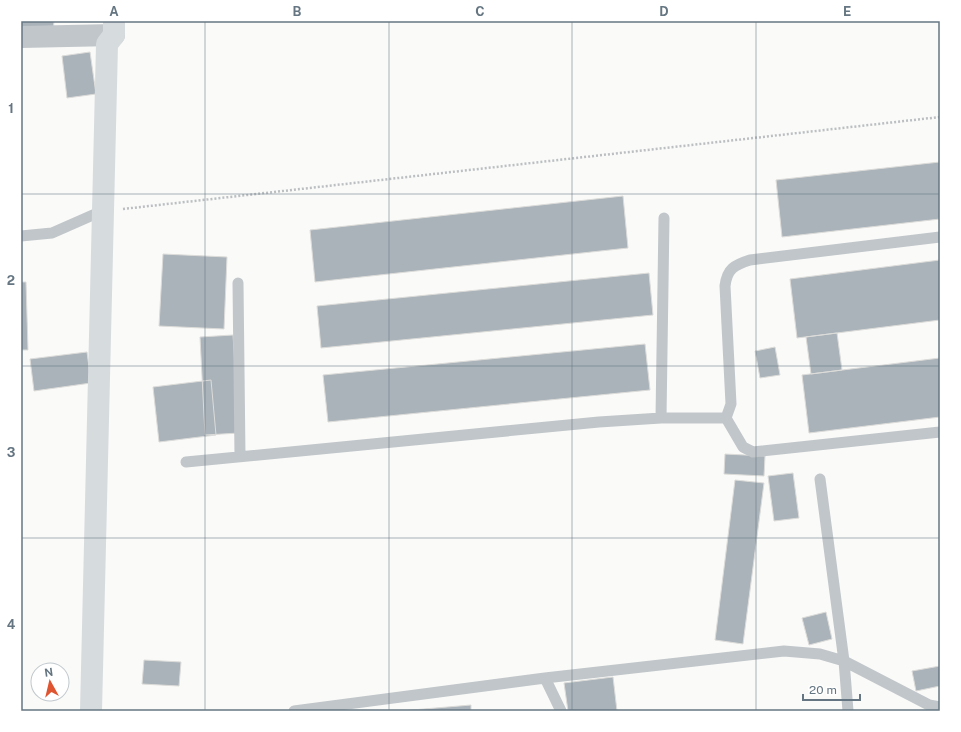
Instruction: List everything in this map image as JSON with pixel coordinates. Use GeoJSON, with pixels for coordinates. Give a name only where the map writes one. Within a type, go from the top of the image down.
{"type":"FeatureCollection","features":[{"type":"Feature","properties":{"kind":"main road"},"geometry":{"type":"LineString","coordinates":[[91,711],[107,44],[114,28]]}},
{"type":"Feature","properties":{"kind":"street"},"geometry":{"type":"LineString","coordinates":[[21,37],[114,28]]}},
{"type":"Feature","properties":{"kind":"lane"},"geometry":{"type":"LineString","coordinates":[[21,236],[52,233],[102,211]]}},
{"type":"Feature","properties":{"kind":"lane"},"geometry":{"type":"LineString","coordinates":[[661,418],[664,218]]}},
{"type":"Feature","properties":{"kind":"lane"},"geometry":{"type":"LineString","coordinates":[[726,418],[731,404],[725,286],[726,278],[730,270],[739,263],[750,260],[940,237]]}},
{"type":"Feature","properties":{"kind":"lane"},"geometry":{"type":"LineString","coordinates":[[238,283],[240,456]]}},
{"type":"Feature","properties":{"kind":"lane"},"geometry":{"type":"LineString","coordinates":[[186,462],[599,422],[661,418],[726,418]]}},
{"type":"Feature","properties":{"kind":"lane"},"geometry":{"type":"LineString","coordinates":[[726,418],[743,447],[753,452],[940,432]]}},
{"type":"Feature","properties":{"kind":"lane"},"geometry":{"type":"LineString","coordinates":[[820,479],[844,660],[848,711]]}},
{"type":"Feature","properties":{"kind":"lane"},"geometry":{"type":"LineString","coordinates":[[294,711],[545,678],[784,651],[820,654],[844,660],[929,705],[940,707]]}},
{"type":"Feature","properties":{"kind":"lane"},"geometry":{"type":"LineString","coordinates":[[545,678],[561,711]]}},
{"type":"Feature","properties":{"kind":"path"},"geometry":{"type":"LineString","coordinates":[[102,211],[940,117]]}},
{"type":"Feature","properties":{"kind":"building"},"geometry":{"type":"Polygon","coordinates":[[[21,21],[54,21],[53,32],[21,32],[21,21]]]}},
{"type":"Feature","properties":{"kind":"building"},"geometry":{"type":"Polygon","coordinates":[[[90,52],[96,94],[67,98],[62,56],[90,52]]]}},
{"type":"Feature","properties":{"kind":"building"},"geometry":{"type":"Polygon","coordinates":[[[940,162],[940,219],[782,237],[776,180],[940,162]]]}},
{"type":"Feature","properties":{"kind":"building"},"geometry":{"type":"Polygon","coordinates":[[[623,196],[628,248],[315,282],[310,230],[623,196]]]}},
{"type":"Feature","properties":{"kind":"building"},"geometry":{"type":"Polygon","coordinates":[[[163,254],[227,257],[224,329],[159,326],[163,254]]]}},
{"type":"Feature","properties":{"kind":"building"},"geometry":{"type":"Polygon","coordinates":[[[940,260],[940,320],[797,338],[790,279],[940,260]]]}},
{"type":"Feature","properties":{"kind":"building"},"geometry":{"type":"Polygon","coordinates":[[[649,273],[653,315],[321,348],[317,306],[649,273]]]}},
{"type":"Feature","properties":{"kind":"building"},"geometry":{"type":"Polygon","coordinates":[[[21,282],[26,282],[28,350],[21,350],[21,282]]]}},
{"type":"Feature","properties":{"kind":"building"},"geometry":{"type":"Polygon","coordinates":[[[837,333],[842,370],[811,374],[806,337],[837,333]]]}},
{"type":"Feature","properties":{"kind":"building"},"geometry":{"type":"Polygon","coordinates":[[[233,335],[239,433],[205,435],[200,337],[233,335]]]}},
{"type":"Feature","properties":{"kind":"building"},"geometry":{"type":"Polygon","coordinates":[[[645,344],[650,390],[328,422],[323,375],[645,344]]]}},
{"type":"Feature","properties":{"kind":"building"},"geometry":{"type":"Polygon","coordinates":[[[775,347],[780,375],[760,378],[755,351],[775,347]]]}},
{"type":"Feature","properties":{"kind":"building"},"geometry":{"type":"Polygon","coordinates":[[[87,352],[91,383],[34,391],[30,359],[87,352]]]}},
{"type":"Feature","properties":{"kind":"building"},"geometry":{"type":"Polygon","coordinates":[[[940,358],[940,417],[809,433],[802,375],[940,358]]]}},
{"type":"Feature","properties":{"kind":"building"},"geometry":{"type":"Polygon","coordinates":[[[211,380],[216,435],[159,442],[153,387],[211,380]]]}},
{"type":"Feature","properties":{"kind":"building"},"geometry":{"type":"Polygon","coordinates":[[[725,454],[765,456],[764,476],[724,474],[725,454]]]}},
{"type":"Feature","properties":{"kind":"building"},"geometry":{"type":"Polygon","coordinates":[[[793,473],[799,518],[774,521],[768,476],[793,473]]]}},
{"type":"Feature","properties":{"kind":"building"},"geometry":{"type":"Polygon","coordinates":[[[735,480],[764,483],[743,644],[715,640],[735,480]]]}},
{"type":"Feature","properties":{"kind":"building"},"geometry":{"type":"Polygon","coordinates":[[[826,612],[832,639],[809,645],[802,618],[826,612]]]}},
{"type":"Feature","properties":{"kind":"building"},"geometry":{"type":"Polygon","coordinates":[[[144,660],[181,662],[179,686],[142,684],[144,660]]]}},
{"type":"Feature","properties":{"kind":"building"},"geometry":{"type":"Polygon","coordinates":[[[940,666],[940,686],[916,691],[912,671],[940,666]]]}},
{"type":"Feature","properties":{"kind":"building"},"geometry":{"type":"Polygon","coordinates":[[[613,677],[617,711],[568,711],[564,683],[613,677]]]}},
{"type":"Feature","properties":{"kind":"building"},"geometry":{"type":"Polygon","coordinates":[[[471,705],[471,711],[400,711],[471,705]]]}}]}
